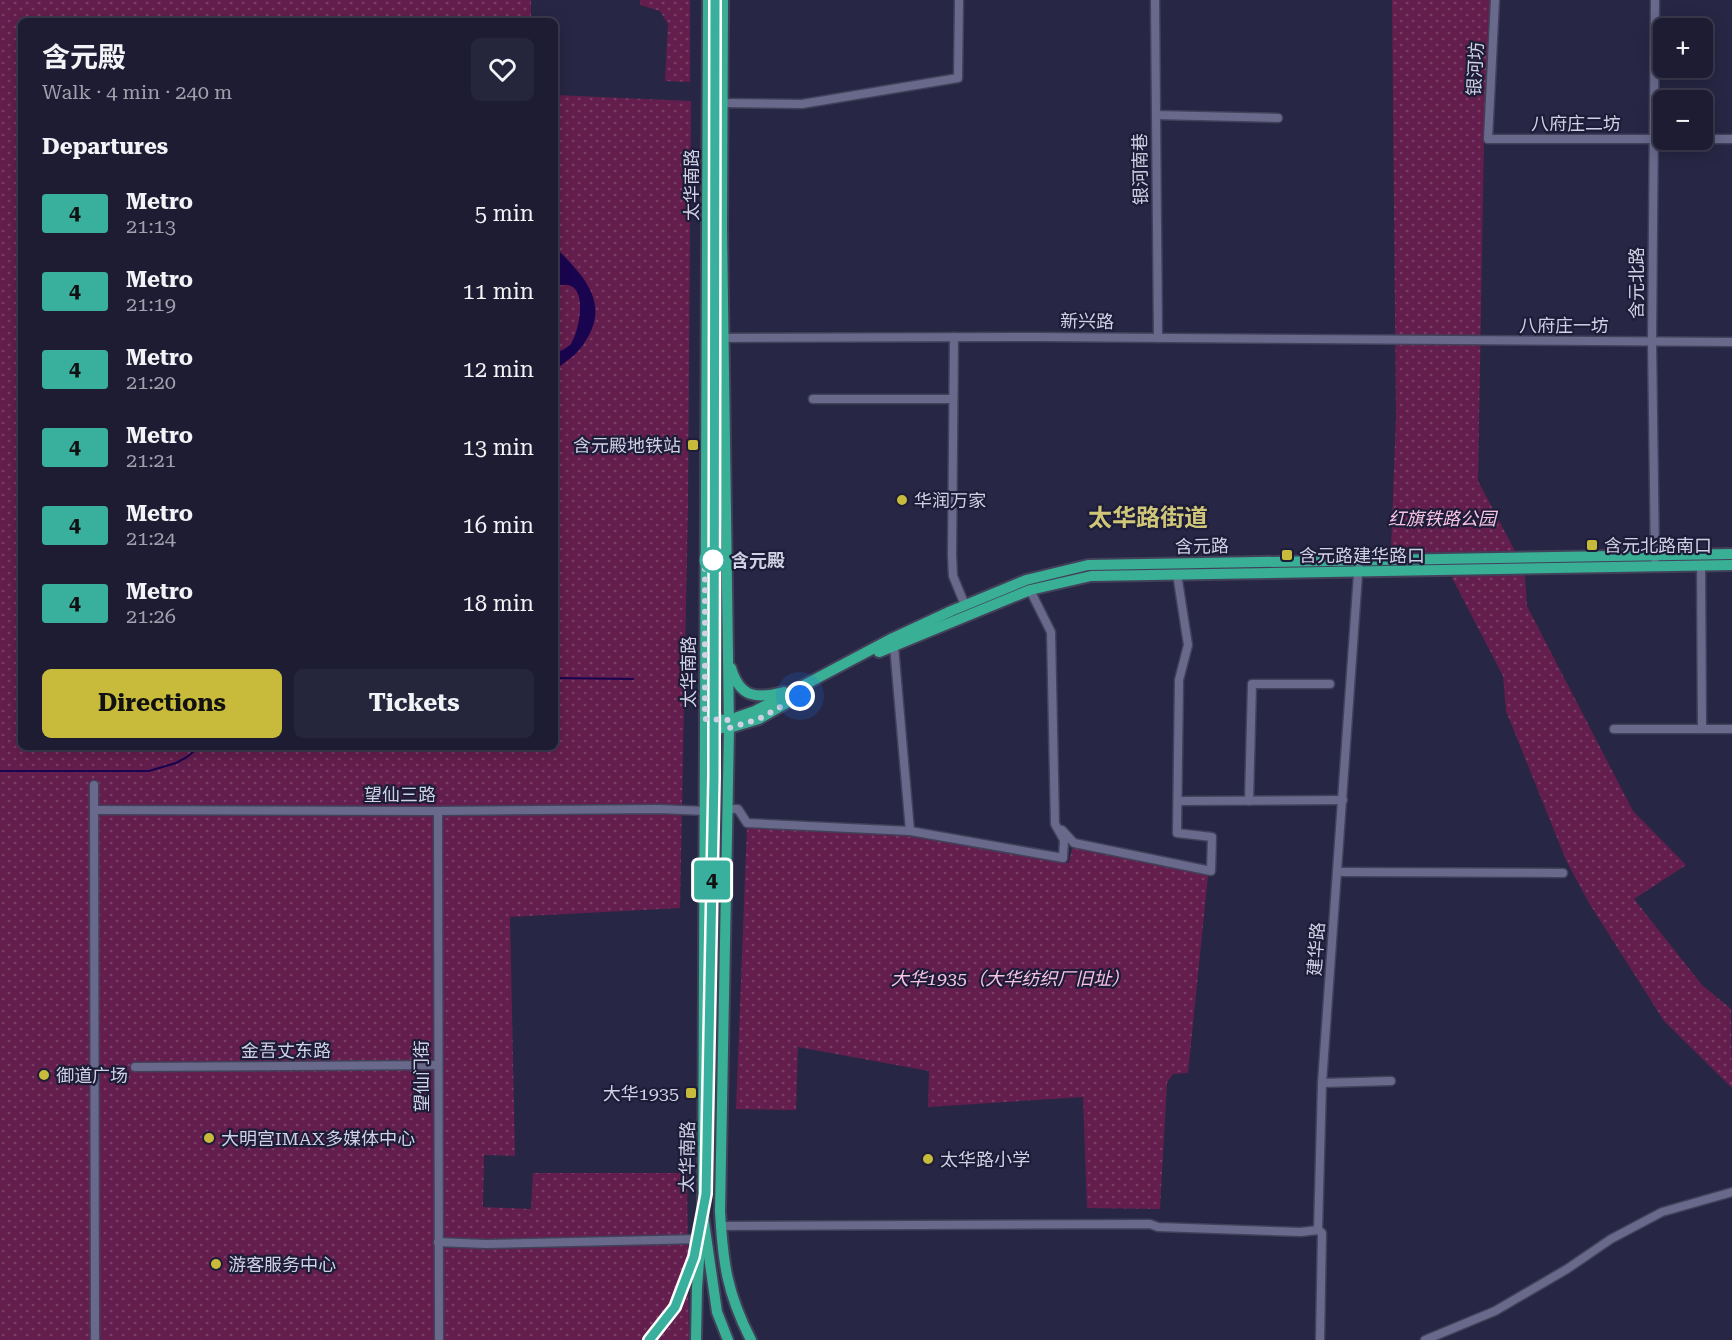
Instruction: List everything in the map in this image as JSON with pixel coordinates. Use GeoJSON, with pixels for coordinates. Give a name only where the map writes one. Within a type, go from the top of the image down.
{"type":"FeatureCollection","features":[{"type":"Feature","properties":{"kind":"main road","name":"太华南路"},"geometry":{"type":"LineString","coordinates":[[708,0],[703,1215],[717,1312],[728,1340]]}},
{"type":"Feature","properties":{"kind":"main road","name":"太华南路"},"geometry":{"type":"LineString","coordinates":[[723,0],[729,724],[721,1226],[724,1270],[740,1318],[751,1340]]}},
{"type":"Feature","properties":{"kind":"main road","name":"含元路"},"geometry":{"type":"LineString","coordinates":[[705,723],[729,724],[759,719],[876,653],[1030,590],[1091,576],[1359,566],[1655,560],[1732,554]]}},
{"type":"Feature","properties":{"kind":"main road","name":"含元路"},"geometry":{"type":"LineString","coordinates":[[1655,560],[1701,565],[1732,565]]}},
{"type":"Feature","properties":{"kind":"main road","name":"含元路"},"geometry":{"type":"LineString","coordinates":[[729,724],[893,638],[1026,580],[1088,565],[1359,566]]}},
{"type":"Feature","properties":{"kind":"main road"},"geometry":{"type":"LineString","coordinates":[[727,658],[737,683],[744,691],[754,696],[773,695],[804,686]]}},
{"type":"Feature","properties":{"kind":"main road"},"geometry":{"type":"LineString","coordinates":[[696,1340],[697,1288],[703,1215]]}},
{"type":"Feature","properties":{"kind":"street"},"geometry":{"type":"LineString","coordinates":[[723,103],[802,104],[958,78],[959,0]]}},
{"type":"Feature","properties":{"kind":"street","name":"银河南巷"},"geometry":{"type":"LineString","coordinates":[[1155,0],[1158,338]]}},
{"type":"Feature","properties":{"kind":"street","name":"银河坊"},"geometry":{"type":"LineString","coordinates":[[1488,139],[1495,0]]}},
{"type":"Feature","properties":{"kind":"street","name":"含元北路"},"geometry":{"type":"LineString","coordinates":[[1654,90],[1655,0]]}},
{"type":"Feature","properties":{"kind":"street"},"geometry":{"type":"LineString","coordinates":[[1155,115],[1278,118]]}},
{"type":"Feature","properties":{"kind":"street","name":"八府庄二坊"},"geometry":{"type":"LineString","coordinates":[[1488,139],[1653,139]]}},
{"type":"Feature","properties":{"kind":"street","name":"含元北路"},"geometry":{"type":"LineString","coordinates":[[1653,139],[1652,342],[1655,560]]}},
{"type":"Feature","properties":{"kind":"street"},"geometry":{"type":"LineString","coordinates":[[1713,139],[1732,139]]}},
{"type":"Feature","properties":{"kind":"street","name":"新兴路"},"geometry":{"type":"LineString","coordinates":[[706,338],[954,337],[1468,341]]}},
{"type":"Feature","properties":{"kind":"street"},"geometry":{"type":"LineString","coordinates":[[954,337],[953,576],[965,605]]}},
{"type":"Feature","properties":{"kind":"street","name":"八府庄一坊"},"geometry":{"type":"LineString","coordinates":[[1468,341],[1732,342]]}},
{"type":"Feature","properties":{"kind":"street"},"geometry":{"type":"LineString","coordinates":[[813,399],[952,399]]}},
{"type":"Feature","properties":{"kind":"street"},"geometry":{"type":"LineString","coordinates":[[1701,565],[1702,729]]}},
{"type":"Feature","properties":{"kind":"street","name":"建华路"},"geometry":{"type":"LineString","coordinates":[[1320,1340],[1322,1233],[1318,1230],[1322,1083],[1359,566]]}},
{"type":"Feature","properties":{"kind":"street"},"geometry":{"type":"LineString","coordinates":[[1056,824],[1074,843],[1211,871],[1212,837],[1177,833],[1179,680],[1188,645],[1177,574]]}},
{"type":"Feature","properties":{"kind":"street"},"geometry":{"type":"LineString","coordinates":[[727,809],[738,809],[747,823],[910,831],[1064,858],[1064,840],[1056,824],[1051,632],[1030,590]]}},
{"type":"Feature","properties":{"kind":"street"},"geometry":{"type":"LineString","coordinates":[[894,646],[910,831]]}},
{"type":"Feature","properties":{"kind":"street"},"geometry":{"type":"LineString","coordinates":[[1249,801],[1252,684],[1329,684]]}},
{"type":"Feature","properties":{"kind":"street"},"geometry":{"type":"LineString","coordinates":[[1614,729],[1732,729]]}},
{"type":"Feature","properties":{"kind":"street"},"geometry":{"type":"LineString","coordinates":[[94,785],[95,1340]]}},
{"type":"Feature","properties":{"kind":"street"},"geometry":{"type":"LineString","coordinates":[[1179,801],[1343,800]]}},
{"type":"Feature","properties":{"kind":"street","name":"望仙三路"},"geometry":{"type":"LineString","coordinates":[[95,810],[659,809],[705,811]]}},
{"type":"Feature","properties":{"kind":"street","name":"望仙门街"},"geometry":{"type":"LineString","coordinates":[[438,811],[439,1340]]}},
{"type":"Feature","properties":{"kind":"street"},"geometry":{"type":"LineString","coordinates":[[1338,872],[1563,873]]}},
{"type":"Feature","properties":{"kind":"street","name":"金吾丈东路"},"geometry":{"type":"LineString","coordinates":[[135,1067],[438,1065]]}},
{"type":"Feature","properties":{"kind":"street"},"geometry":{"type":"LineString","coordinates":[[1322,1083],[1391,1081]]}},
{"type":"Feature","properties":{"kind":"street"},"geometry":{"type":"LineString","coordinates":[[1425,1340],[1495,1311],[1567,1269],[1611,1239],[1662,1212],[1732,1191]]}},
{"type":"Feature","properties":{"kind":"street"},"geometry":{"type":"LineString","coordinates":[[721,1226],[1150,1224],[1158,1227],[1301,1232],[1318,1230]]}},
{"type":"Feature","properties":{"kind":"street"},"geometry":{"type":"LineString","coordinates":[[438,1242],[486,1244],[701,1239]]}},
{"type":"Feature","properties":{"kind":"green space"},"geometry":{"type":"Polygon","coordinates":[[[0,0],[531,0],[531,18],[18,18],[18,750],[558,750],[558,95],[691,101],[688,505],[680,908],[510,917],[515,1156],[484,1155],[483,1207],[531,1209],[533,1173],[687,1173],[689,1340],[0,1340],[0,0]]]}},
{"type":"Feature","properties":{"kind":"green space"},"geometry":{"type":"Polygon","coordinates":[[[640,0],[690,0],[690,82],[665,81],[668,24],[660,11],[640,5],[640,0]]]}},
{"type":"Feature","properties":{"kind":"green space","name":"红旗铁路公园"},"geometry":{"type":"Polygon","coordinates":[[[1392,0],[1492,0],[1484,138],[1478,481],[1515,551],[1525,577],[1527,606],[1633,811],[1686,865],[1634,899],[1702,985],[1731,1009],[1732,1088],[1664,1021],[1589,903],[1566,860],[1506,711],[1503,676],[1451,576],[1391,550],[1396,417],[1392,0]]]}},
{"type":"Feature","properties":{"kind":"green space","name":"大华1935（大华纺织厂旧址）"},"geometry":{"type":"Polygon","coordinates":[[[747,827],[907,836],[1069,863],[1073,845],[1199,870],[1208,876],[1188,1073],[1173,1074],[1167,1083],[1160,1209],[1087,1208],[1083,1097],[928,1107],[929,1071],[798,1047],[796,1110],[736,1109],[747,827]]]}},
{"type":"Feature","properties":{"kind":"shaded area"},"geometry":{"type":"Polygon","coordinates":[[[558,250],[586,282],[592,294],[595,320],[589,335],[577,353],[558,368],[558,352],[571,344],[577,330],[580,311],[578,294],[574,288],[559,285],[558,250]]]}},
{"type":"Feature","properties":{"kind":"waterway"},"geometry":{"type":"LineString","coordinates":[[558,678],[633,679]]}},
{"type":"Feature","properties":{"kind":"waterway"},"geometry":{"type":"LineString","coordinates":[[0,771],[149,771],[176,763],[195,750]]}},
{"type":"Feature","properties":{"kind":"metro line","name":"4"},"geometry":{"type":"LineString","coordinates":[[649,1340],[675,1307],[694,1257],[706,1194],[714,777],[715,0]]}},
{"type":"Feature","properties":{"kind":"place","name":"含元殿地铁站"},"geometry":{"type":"Point","coordinates":[693,445]}},
{"type":"Feature","properties":{"kind":"place","name":"华润万家"},"geometry":{"type":"Point","coordinates":[902,500]}},
{"type":"Feature","properties":{"kind":"place","name":"含元北路南口"},"geometry":{"type":"Point","coordinates":[1592,545]}},
{"type":"Feature","properties":{"kind":"place","name":"含元路建华路口"},"geometry":{"type":"Point","coordinates":[1287,555]}},
{"type":"Feature","properties":{"kind":"place","name":"含元殿"},"geometry":{"type":"Point","coordinates":[713,560]}},
{"type":"Feature","properties":{"kind":"place","name":"御道广场"},"geometry":{"type":"Point","coordinates":[44,1075]}},
{"type":"Feature","properties":{"kind":"place","name":"大华1935"},"geometry":{"type":"Point","coordinates":[691,1093]}},
{"type":"Feature","properties":{"kind":"place","name":"大明宫IMAX多媒体中心"},"geometry":{"type":"Point","coordinates":[209,1138]}},
{"type":"Feature","properties":{"kind":"place","name":"太华路小学"},"geometry":{"type":"Point","coordinates":[928,1159]}},
{"type":"Feature","properties":{"kind":"place","name":"游客服务中心"},"geometry":{"type":"Point","coordinates":[216,1264]}},
{"type":"Feature","properties":{"kind":"district","name":"太华路街道"},"geometry":{"type":"Point","coordinates":[1148,518]}},
{"type":"Feature","properties":{"kind":"route"},"geometry":{"type":"LineString","coordinates":[[713,560],[705,556],[705,719],[729,720],[729,728],[759,719],[800,696]]}}]}
